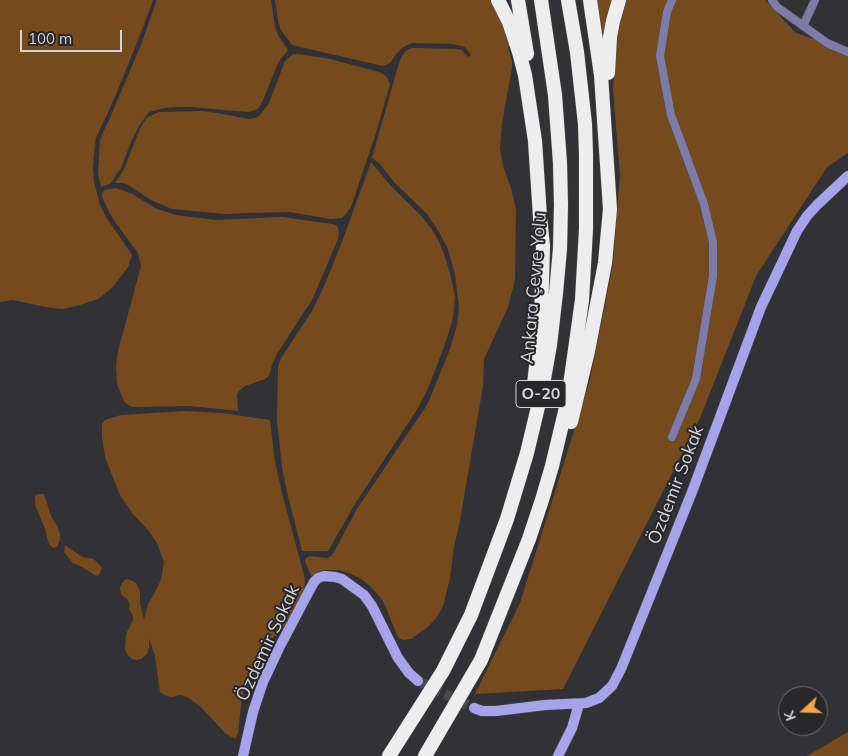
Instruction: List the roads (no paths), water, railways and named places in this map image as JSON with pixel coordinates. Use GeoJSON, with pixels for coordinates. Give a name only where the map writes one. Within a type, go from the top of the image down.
{"type":"FeatureCollection","features":[{"type":"Feature","properties":{"kind":"highway"},"geometry":{"type":"LineString","coordinates":[[498,0],[509,22],[519,52],[525,75],[535,141]]}},
{"type":"Feature","properties":{"kind":"highway"},"geometry":{"type":"LineString","coordinates":[[481,590],[531,405],[540,342],[543,246],[529,70],[518,0]]}},
{"type":"Feature","properties":{"kind":"highway","name":"Ankara Çevre Yolu"},"geometry":{"type":"LineString","coordinates":[[389,756],[443,671],[464,630],[481,590],[507,518],[527,453],[546,366],[558,272],[561,212],[560,163],[555,95],[541,0]]}},
{"type":"Feature","properties":{"kind":"highway","name":"O-20"},"geometry":{"type":"LineString","coordinates":[[425,756],[481,660],[522,556],[542,500],[561,430],[571,378],[582,300],[586,229],[586,155],[577,52],[568,0]]}},
{"type":"Feature","properties":{"kind":"highway"},"geometry":{"type":"LineString","coordinates":[[590,0],[603,91],[610,209]]}},
{"type":"Feature","properties":{"kind":"highway"},"geometry":{"type":"LineString","coordinates":[[481,660],[511,602],[554,488],[577,399],[595,316],[605,264],[610,209],[611,155],[608,67],[610,37],[619,0]]}},
{"type":"Feature","properties":{"kind":"street"},"geometry":{"type":"LineString","coordinates":[[672,0],[660,56],[671,115],[704,204],[713,242],[713,276],[696,379],[672,437]]}},
{"type":"Feature","properties":{"kind":"street"},"geometry":{"type":"LineString","coordinates":[[772,0],[777,7],[827,43],[848,52]]}},
{"type":"Feature","properties":{"kind":"street"},"geometry":{"type":"LineString","coordinates":[[803,26],[814,0]]}},
{"type":"Feature","properties":{"kind":"street","name":"Özdemir Sokak"},"geometry":{"type":"LineString","coordinates":[[474,708],[482,711],[496,712],[545,705],[586,703],[599,698],[612,686],[621,669],[692,492],[761,307],[807,216],[848,176]]}},
{"type":"Feature","properties":{"kind":"street","name":"Özdemir Sokak"},"geometry":{"type":"LineString","coordinates":[[243,756],[253,712],[263,682],[308,593],[318,578],[336,576],[364,595],[372,606],[398,658],[409,673],[418,681]]}},
{"type":"Feature","properties":{"kind":"street"},"geometry":{"type":"LineString","coordinates":[[558,756],[572,728],[579,704]]}},
{"type":"Feature","properties":{"kind":"tunnel"},"geometry":{"type":"LineString","coordinates":[[418,681],[474,708]]}}]}
